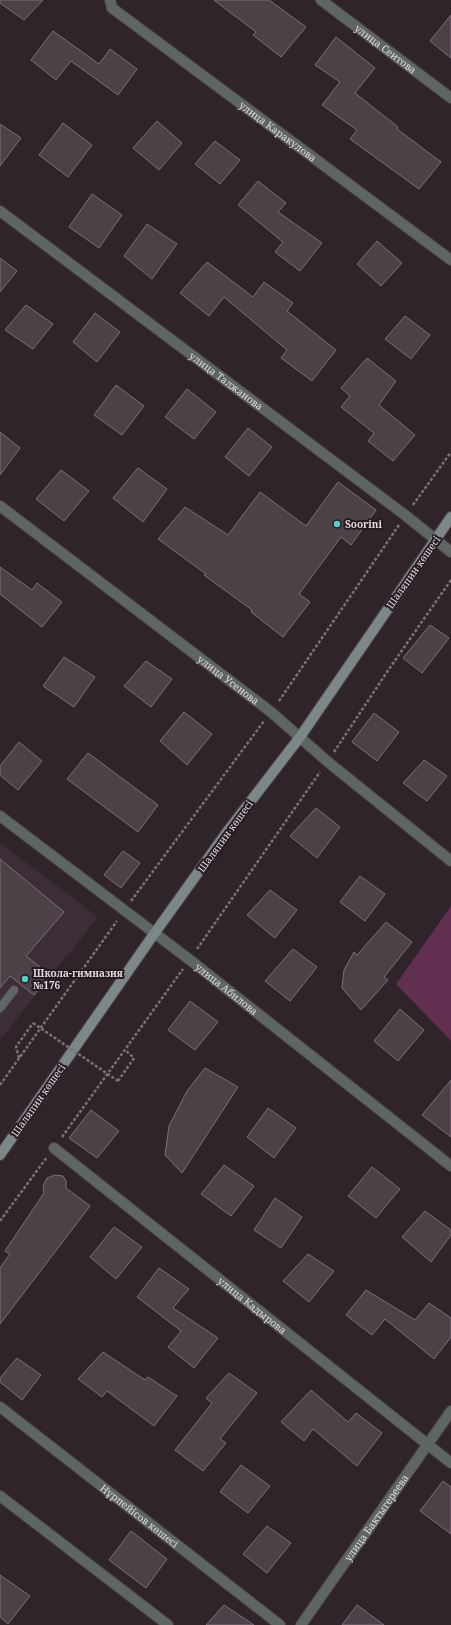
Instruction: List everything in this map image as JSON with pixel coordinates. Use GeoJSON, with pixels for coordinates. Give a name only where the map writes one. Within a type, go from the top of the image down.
{"type":"FeatureCollection","features":[{"type":"Feature","properties":{"kind":"main road","name":"Шаляпин көшесі"},"geometry":{"type":"LineString","coordinates":[[0,1155],[227,832],[300,737],[451,517]]}},
{"type":"Feature","properties":{"kind":"street","name":"улица Каракулова"},"geometry":{"type":"LineString","coordinates":[[110,0],[112,8],[451,260]]}},
{"type":"Feature","properties":{"kind":"street","name":"улица Сеитова"},"geometry":{"type":"LineString","coordinates":[[320,0],[451,98]]}},
{"type":"Feature","properties":{"kind":"street","name":"улица Талжанова"},"geometry":{"type":"LineString","coordinates":[[0,211],[406,516],[451,552]]}},
{"type":"Feature","properties":{"kind":"street","name":"улица Усенова"},"geometry":{"type":"LineString","coordinates":[[0,506],[271,712],[328,762],[451,861]]}},
{"type":"Feature","properties":{"kind":"street","name":"улица Абилова"},"geometry":{"type":"LineString","coordinates":[[0,816],[190,960],[451,1166]]}},
{"type":"Feature","properties":{"kind":"street","name":"улица Кадырова"},"geometry":{"type":"LineString","coordinates":[[54,1148],[451,1463]]}},
{"type":"Feature","properties":{"kind":"street","name":"Нұрпейісов көшесі"},"geometry":{"type":"LineString","coordinates":[[0,1407],[280,1625]]}},
{"type":"Feature","properties":{"kind":"street","name":"улица Бактыгереева"},"geometry":{"type":"LineString","coordinates":[[300,1625],[428,1446],[451,1411]]}},
{"type":"Feature","properties":{"kind":"street"},"geometry":{"type":"LineString","coordinates":[[0,1496],[168,1625]]}},
{"type":"Feature","properties":{"kind":"lane"},"geometry":{"type":"LineString","coordinates":[[0,1008],[14,990]]}},
{"type":"Feature","properties":{"kind":"path"},"geometry":{"type":"LineString","coordinates":[[0,1085],[124,910],[271,712],[451,452]]}},
{"type":"Feature","properties":{"kind":"path"},"geometry":{"type":"LineString","coordinates":[[0,1221],[190,960],[328,762],[389,669],[451,580]]}},
{"type":"Feature","properties":{"kind":"path"},"geometry":{"type":"LineString","coordinates":[[19,1058],[16,1047],[33,1023],[118,1080],[134,1058],[125,1050]]}},
{"type":"Feature","properties":{"kind":"shaded area","name":"Школа-гимназия №176"},"geometry":{"type":"Polygon","coordinates":[[[0,843],[98,917],[0,1040],[0,843]]]}},
{"type":"Feature","properties":{"kind":"shaded area"},"geometry":{"type":"Polygon","coordinates":[[[451,906],[451,1041],[396,984],[451,906]]]}},
{"type":"Feature","properties":{"kind":"building"},"geometry":{"type":"Polygon","coordinates":[[[0,0],[43,0],[24,20],[0,3],[0,0]]]}},
{"type":"Feature","properties":{"kind":"building"},"geometry":{"type":"Polygon","coordinates":[[[214,0],[269,0],[306,27],[281,57],[253,35],[256,32],[214,0]]]}},
{"type":"Feature","properties":{"kind":"building"},"geometry":{"type":"Polygon","coordinates":[[[451,15],[451,58],[430,41],[451,15]]]}},
{"type":"Feature","properties":{"kind":"building"},"geometry":{"type":"Polygon","coordinates":[[[53,31],[99,64],[110,49],[137,69],[118,95],[71,61],[56,80],[31,60],[53,31]]]}},
{"type":"Feature","properties":{"kind":"building"},"geometry":{"type":"Polygon","coordinates":[[[336,37],[375,68],[355,93],[398,127],[397,129],[441,162],[419,189],[350,139],[357,130],[322,105],[340,82],[315,65],[336,37]]]}},
{"type":"Feature","properties":{"kind":"building"},"geometry":{"type":"Polygon","coordinates":[[[157,121],[182,143],[159,170],[133,148],[157,121]]]}},
{"type":"Feature","properties":{"kind":"building"},"geometry":{"type":"Polygon","coordinates":[[[63,123],[92,145],[68,177],[39,155],[63,123]]]}},
{"type":"Feature","properties":{"kind":"building"},"geometry":{"type":"Polygon","coordinates":[[[0,124],[21,138],[0,166],[0,124]]]}},
{"type":"Feature","properties":{"kind":"building"},"geometry":{"type":"Polygon","coordinates":[[[215,141],[240,160],[220,184],[195,164],[215,141]]]}},
{"type":"Feature","properties":{"kind":"building"},"geometry":{"type":"Polygon","coordinates":[[[258,181],[286,203],[278,212],[322,243],[300,271],[275,252],[283,242],[238,205],[258,181]]]}},
{"type":"Feature","properties":{"kind":"building"},"geometry":{"type":"Polygon","coordinates":[[[92,194],[122,215],[99,248],[69,227],[92,194]]]}},
{"type":"Feature","properties":{"kind":"building"},"geometry":{"type":"Polygon","coordinates":[[[147,224],[177,244],[152,279],[124,256],[147,224]]]}},
{"type":"Feature","properties":{"kind":"building"},"geometry":{"type":"Polygon","coordinates":[[[377,241],[402,263],[381,286],[357,264],[377,241]]]}},
{"type":"Feature","properties":{"kind":"building"},"geometry":{"type":"Polygon","coordinates":[[[0,258],[17,271],[0,292],[0,258]]]}},
{"type":"Feature","properties":{"kind":"building"},"geometry":{"type":"Polygon","coordinates":[[[207,262],[253,297],[264,282],[293,303],[287,311],[336,350],[312,381],[281,358],[287,350],[224,297],[209,316],[180,293],[207,262]]]}},
{"type":"Feature","properties":{"kind":"building"},"geometry":{"type":"Polygon","coordinates":[[[26,305],[53,324],[33,349],[5,330],[26,305]]]}},
{"type":"Feature","properties":{"kind":"building"},"geometry":{"type":"Polygon","coordinates":[[[95,313],[120,332],[97,362],[73,342],[95,313]]]}},
{"type":"Feature","properties":{"kind":"building"},"geometry":{"type":"Polygon","coordinates":[[[405,316],[430,335],[411,359],[385,339],[405,316]]]}},
{"type":"Feature","properties":{"kind":"building"},"geometry":{"type":"Polygon","coordinates":[[[367,358],[396,381],[379,405],[415,435],[393,461],[368,441],[374,433],[341,407],[350,396],[341,388],[367,358]]]}},
{"type":"Feature","properties":{"kind":"building"},"geometry":{"type":"Polygon","coordinates":[[[116,385],[144,406],[122,435],[94,415],[116,385]]]}},
{"type":"Feature","properties":{"kind":"building"},"geometry":{"type":"Polygon","coordinates":[[[187,389],[216,412],[194,439],[165,417],[187,389]]]}},
{"type":"Feature","properties":{"kind":"building"},"geometry":{"type":"Polygon","coordinates":[[[248,428],[272,447],[249,476],[225,457],[248,428]]]}},
{"type":"Feature","properties":{"kind":"building"},"geometry":{"type":"Polygon","coordinates":[[[0,432],[20,448],[0,475],[0,432]]]}},
{"type":"Feature","properties":{"kind":"building"},"geometry":{"type":"Polygon","coordinates":[[[138,468],[167,489],[143,522],[113,498],[138,468]]]}},
{"type":"Feature","properties":{"kind":"building"},"geometry":{"type":"Polygon","coordinates":[[[61,470],[89,491],[64,521],[36,499],[61,470]]]}},
{"type":"Feature","properties":{"kind":"building"},"geometry":{"type":"Polygon","coordinates":[[[338,482],[376,510],[351,545],[341,537],[299,594],[310,602],[283,637],[251,612],[252,610],[158,539],[185,507],[228,535],[260,492],[306,526],[338,482]]]}},
{"type":"Feature","properties":{"kind":"building"},"geometry":{"type":"Polygon","coordinates":[[[0,567],[32,590],[37,583],[62,602],[42,627],[0,594],[0,567]]]}},
{"type":"Feature","properties":{"kind":"building"},"geometry":{"type":"Polygon","coordinates":[[[430,625],[449,638],[422,673],[403,658],[430,625]]]}},
{"type":"Feature","properties":{"kind":"building"},"geometry":{"type":"Polygon","coordinates":[[[64,657],[95,677],[74,707],[43,686],[64,657]]]}},
{"type":"Feature","properties":{"kind":"building"},"geometry":{"type":"Polygon","coordinates":[[[146,661],[172,679],[151,707],[124,686],[146,661]]]}},
{"type":"Feature","properties":{"kind":"building"},"geometry":{"type":"Polygon","coordinates":[[[184,712],[212,734],[187,765],[160,741],[184,712]]]}},
{"type":"Feature","properties":{"kind":"building"},"geometry":{"type":"Polygon","coordinates":[[[374,713],[399,732],[377,761],[352,742],[374,713]]]}},
{"type":"Feature","properties":{"kind":"building"},"geometry":{"type":"Polygon","coordinates":[[[19,742],[42,761],[18,790],[0,775],[0,766],[19,742]]]}},
{"type":"Feature","properties":{"kind":"building"},"geometry":{"type":"Polygon","coordinates":[[[88,753],[158,805],[138,832],[67,779],[88,753]]]}},
{"type":"Feature","properties":{"kind":"building"},"geometry":{"type":"Polygon","coordinates":[[[424,760],[447,776],[427,801],[403,783],[424,760]]]}},
{"type":"Feature","properties":{"kind":"building"},"geometry":{"type":"Polygon","coordinates":[[[316,808],[340,827],[317,858],[290,836],[316,808]]]}},
{"type":"Feature","properties":{"kind":"building"},"geometry":{"type":"Polygon","coordinates":[[[123,851],[140,863],[121,888],[104,875],[123,851]]]}},
{"type":"Feature","properties":{"kind":"building"},"geometry":{"type":"Polygon","coordinates":[[[0,859],[64,912],[26,956],[50,975],[34,995],[10,976],[0,988],[0,859]]]}},
{"type":"Feature","properties":{"kind":"building"},"geometry":{"type":"Polygon","coordinates":[[[360,876],[385,894],[365,921],[340,902],[360,876]]]}},
{"type":"Feature","properties":{"kind":"building"},"geometry":{"type":"Polygon","coordinates":[[[270,890],[297,910],[275,938],[247,915],[270,890]]]}},
{"type":"Feature","properties":{"kind":"building"},"geometry":{"type":"Polygon","coordinates":[[[386,922],[412,942],[384,977],[388,980],[361,1010],[342,988],[344,970],[354,952],[357,955],[386,922]]]}},
{"type":"Feature","properties":{"kind":"building"},"geometry":{"type":"Polygon","coordinates":[[[293,949],[317,967],[290,1001],[265,981],[293,949]]]}},
{"type":"Feature","properties":{"kind":"building"},"geometry":{"type":"Polygon","coordinates":[[[190,1001],[218,1022],[195,1050],[168,1030],[190,1001]]]}},
{"type":"Feature","properties":{"kind":"building"},"geometry":{"type":"Polygon","coordinates":[[[400,1009],[424,1030],[398,1061],[374,1041],[400,1009]]]}},
{"type":"Feature","properties":{"kind":"building"},"geometry":{"type":"Polygon","coordinates":[[[205,1068],[238,1087],[182,1173],[165,1155],[169,1126],[187,1091],[205,1068]]]}},
{"type":"Feature","properties":{"kind":"building"},"geometry":{"type":"Polygon","coordinates":[[[451,1080],[451,1137],[422,1115],[451,1080]]]}},
{"type":"Feature","properties":{"kind":"building"},"geometry":{"type":"Polygon","coordinates":[[[268,1108],[296,1128],[274,1158],[247,1137],[268,1108]]]}},
{"type":"Feature","properties":{"kind":"building"},"geometry":{"type":"Polygon","coordinates":[[[91,1110],[119,1131],[97,1158],[69,1138],[91,1110]]]}},
{"type":"Feature","properties":{"kind":"building"},"geometry":{"type":"Polygon","coordinates":[[[224,1165],[254,1186],[231,1216],[201,1194],[224,1165]]]}},
{"type":"Feature","properties":{"kind":"building"},"geometry":{"type":"Polygon","coordinates":[[[372,1167],[400,1189],[376,1218],[348,1196],[372,1167]]]}},
{"type":"Feature","properties":{"kind":"building"},"geometry":{"type":"Polygon","coordinates":[[[55,1175],[63,1176],[66,1181],[66,1188],[90,1206],[0,1324],[0,1268],[10,1254],[5,1251],[44,1193],[43,1186],[47,1178],[55,1175]]]}},
{"type":"Feature","properties":{"kind":"building"},"geometry":{"type":"Polygon","coordinates":[[[275,1198],[302,1217],[281,1248],[254,1230],[275,1198]]]}},
{"type":"Feature","properties":{"kind":"building"},"geometry":{"type":"Polygon","coordinates":[[[425,1211],[451,1230],[451,1235],[431,1262],[402,1237],[425,1211]]]}},
{"type":"Feature","properties":{"kind":"building"},"geometry":{"type":"Polygon","coordinates":[[[114,1227],[142,1247],[116,1279],[90,1257],[114,1227]]]}},
{"type":"Feature","properties":{"kind":"building"},"geometry":{"type":"Polygon","coordinates":[[[308,1254],[334,1271],[309,1302],[283,1281],[308,1254]]]}},
{"type":"Feature","properties":{"kind":"building"},"geometry":{"type":"Polygon","coordinates":[[[159,1268],[189,1289],[173,1308],[218,1338],[194,1368],[168,1347],[181,1331],[137,1297],[159,1268]]]}},
{"type":"Feature","properties":{"kind":"building"},"geometry":{"type":"Polygon","coordinates":[[[366,1290],[415,1320],[429,1303],[451,1318],[451,1337],[434,1359],[385,1319],[372,1335],[346,1315],[366,1290]]]}},
{"type":"Feature","properties":{"kind":"building"},"geometry":{"type":"Polygon","coordinates":[[[103,1352],[145,1380],[148,1377],[177,1396],[154,1426],[107,1391],[102,1397],[78,1379],[103,1352]]]}},
{"type":"Feature","properties":{"kind":"building"},"geometry":{"type":"Polygon","coordinates":[[[17,1358],[41,1375],[22,1400],[0,1382],[0,1378],[17,1358]]]}},
{"type":"Feature","properties":{"kind":"building"},"geometry":{"type":"Polygon","coordinates":[[[229,1373],[257,1393],[220,1439],[226,1443],[203,1471],[175,1450],[212,1403],[206,1398],[229,1373]]]}},
{"type":"Feature","properties":{"kind":"building"},"geometry":{"type":"Polygon","coordinates":[[[311,1390],[348,1422],[356,1413],[382,1433],[357,1466],[313,1429],[304,1441],[281,1422],[311,1390]]]}},
{"type":"Feature","properties":{"kind":"building"},"geometry":{"type":"Polygon","coordinates":[[[241,1465],[270,1486],[248,1513],[220,1492],[241,1465]]]}},
{"type":"Feature","properties":{"kind":"building"},"geometry":{"type":"Polygon","coordinates":[[[443,1481],[451,1487],[451,1534],[420,1511],[443,1481]]]}},
{"type":"Feature","properties":{"kind":"building"},"geometry":{"type":"Polygon","coordinates":[[[267,1526],[291,1543],[267,1573],[243,1554],[267,1526]]]}},
{"type":"Feature","properties":{"kind":"building"},"geometry":{"type":"Polygon","coordinates":[[[131,1531],[167,1559],[146,1588],[109,1560],[131,1531]]]}},
{"type":"Feature","properties":{"kind":"building"},"geometry":{"type":"Polygon","coordinates":[[[0,1575],[30,1596],[8,1624],[0,1617],[0,1575]]]}},
{"type":"Feature","properties":{"kind":"building"},"geometry":{"type":"Polygon","coordinates":[[[224,1605],[254,1625],[206,1625],[224,1605]]]}},
{"type":"Feature","properties":{"kind":"building"},"geometry":{"type":"Polygon","coordinates":[[[357,1605],[384,1625],[342,1625],[357,1605]]]}},
{"type":"Feature","properties":{"kind":"place","name":"Soorini"},"geometry":{"type":"Point","coordinates":[337,524]}},
{"type":"Feature","properties":{"kind":"place","name":"Школа-гимназия №176"},"geometry":{"type":"Point","coordinates":[25,979]}}]}
